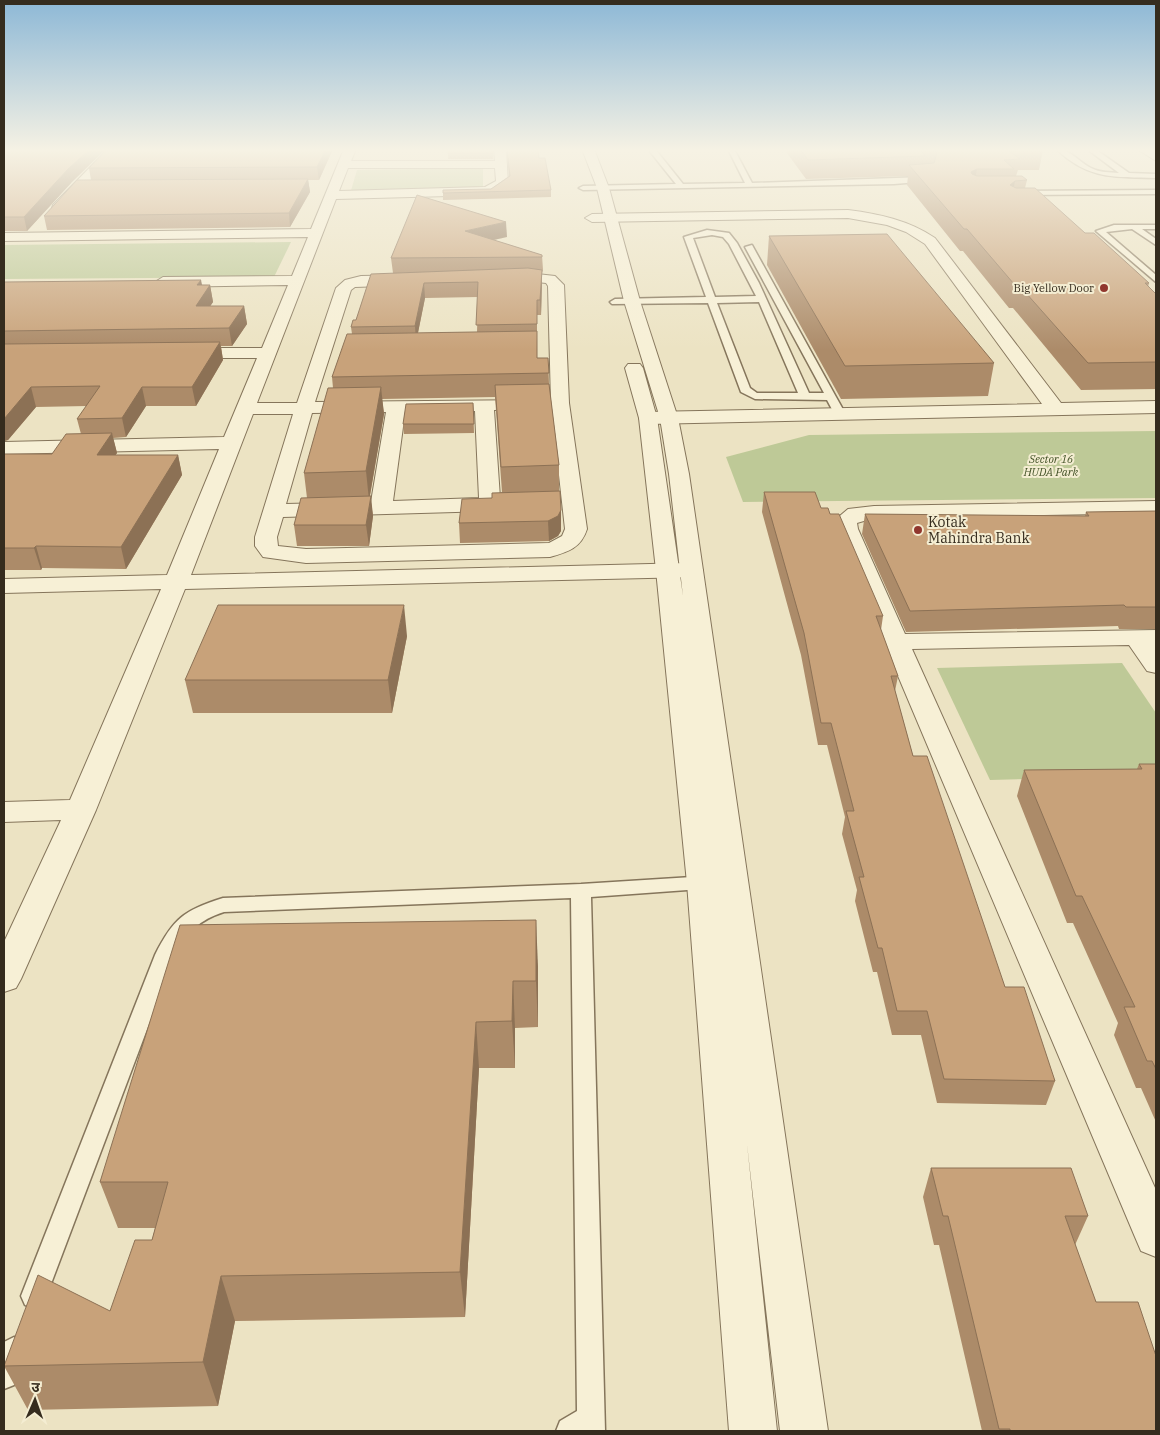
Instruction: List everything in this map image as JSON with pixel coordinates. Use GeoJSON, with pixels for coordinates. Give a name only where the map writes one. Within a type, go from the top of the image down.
{"type":"FeatureCollection","features":[{"type":"Feature","properties":{"kind":"street"},"geometry":{"type":"LineString","coordinates":[[32,237],[51,216]]}},
{"type":"Feature","properties":{"kind":"street"},"geometry":{"type":"LineString","coordinates":[[4,979],[81,810],[176,582],[298,280],[321,216]]}},
{"type":"Feature","properties":{"kind":"street"},"geometry":{"type":"LineString","coordinates":[[686,216],[601,217],[659,418],[680,570],[733,881],[804,1431]]}},
{"type":"Feature","properties":{"kind":"street"},"geometry":{"type":"LineString","coordinates":[[872,216],[910,228],[930,241],[1055,408]]}},
{"type":"Feature","properties":{"kind":"street"},"geometry":{"type":"LineString","coordinates":[[4,237],[316,233]]}},
{"type":"Feature","properties":{"kind":"street"},"geometry":{"type":"LineString","coordinates":[[528,277],[554,281],[558,346],[562,502],[576,529],[574,539],[566,546],[550,550],[286,555],[271,552],[266,546],[266,537],[304,408],[332,350],[341,293],[350,283],[361,280],[528,277]]}},
{"type":"Feature","properties":{"kind":"street"},"geometry":{"type":"LineString","coordinates":[[151,282],[298,280]]}},
{"type":"Feature","properties":{"kind":"street"},"geometry":{"type":"LineString","coordinates":[[538,347],[558,346]]}},
{"type":"Feature","properties":{"kind":"street"},"geometry":{"type":"LineString","coordinates":[[168,353],[268,353]]}},
{"type":"Feature","properties":{"kind":"street"},"geometry":{"type":"LineString","coordinates":[[246,409],[560,403]]}},
{"type":"Feature","properties":{"kind":"street"},"geometry":{"type":"LineString","coordinates":[[484,405],[490,504]]}},
{"type":"Feature","properties":{"kind":"street"},"geometry":{"type":"LineString","coordinates":[[659,418],[835,405],[1055,408],[1156,407]]}},
{"type":"Feature","properties":{"kind":"street"},"geometry":{"type":"LineString","coordinates":[[381,508],[396,406]]}},
{"type":"Feature","properties":{"kind":"street"},"geometry":{"type":"LineString","coordinates":[[4,448],[232,443]]}},
{"type":"Feature","properties":{"kind":"street"},"geometry":{"type":"LineString","coordinates":[[275,511],[517,504]]}},
{"type":"Feature","properties":{"kind":"street"},"geometry":{"type":"LineString","coordinates":[[1156,507],[856,514],[846,520],[847,529],[1156,1237]]}},
{"type":"Feature","properties":{"kind":"street"},"geometry":{"type":"LineString","coordinates":[[4,586],[680,570]]}},
{"type":"Feature","properties":{"kind":"street"},"geometry":{"type":"LineString","coordinates":[[680,570],[703,883],[753,1431]]}},
{"type":"Feature","properties":{"kind":"street"},"geometry":{"type":"LineString","coordinates":[[897,642],[1147,638],[1156,665]]}},
{"type":"Feature","properties":{"kind":"street"},"geometry":{"type":"LineString","coordinates":[[4,812],[81,810]]}},
{"type":"Feature","properties":{"kind":"lane"},"geometry":{"type":"LineString","coordinates":[[1156,227],[1114,227],[1100,231],[1156,279]]}},
{"type":"Feature","properties":{"kind":"lane"},"geometry":{"type":"LineString","coordinates":[[1134,227],[1156,243]]}},
{"type":"Feature","properties":{"kind":"lane"},"geometry":{"type":"LineString","coordinates":[[805,396],[761,299],[730,238],[726,234],[700,233],[688,236],[710,300],[745,390],[756,396],[805,396],[835,405]]}},
{"type":"Feature","properties":{"kind":"lane"},"geometry":{"type":"LineString","coordinates":[[749,247],[835,405]]}},
{"type":"Feature","properties":{"kind":"lane"},"geometry":{"type":"LineString","coordinates":[[624,301],[761,299]]}},
{"type":"Feature","properties":{"kind":"lane"},"geometry":{"type":"LineString","coordinates":[[4,1376],[165,955],[176,933],[193,914],[223,905],[582,891],[733,881]]}},
{"type":"Feature","properties":{"kind":"lane"},"geometry":{"type":"LineString","coordinates":[[582,891],[584,1427]]}},
{"type":"Feature","properties":{"kind":"green space"},"geometry":{"type":"Polygon","coordinates":[[[291,242],[274,277],[4,279],[4,245],[291,242]]]}},
{"type":"Feature","properties":{"kind":"green space","name":"Sector 16 HUDA Park"},"geometry":{"type":"Polygon","coordinates":[[[1156,431],[1156,498],[743,502],[726,457],[809,435],[1156,431]]]}},
{"type":"Feature","properties":{"kind":"green space"},"geometry":{"type":"Polygon","coordinates":[[[1122,663],[1156,713],[1156,776],[990,780],[937,668],[1122,663]]]}},
{"type":"Feature","properties":{"kind":"building"},"geometry":{"type":"Polygon","coordinates":[[[4,216],[25,216],[24,217],[4,216]]]}},
{"type":"Feature","properties":{"kind":"building"},"geometry":{"type":"Polygon","coordinates":[[[408,216],[486,216],[506,222],[465,231],[542,255],[542,257],[391,258],[408,216]]]}},
{"type":"Feature","properties":{"kind":"building"},"geometry":{"type":"Polygon","coordinates":[[[953,216],[1066,216],[1085,233],[1094,233],[1149,283],[1145,283],[1156,294],[1156,362],[1088,363],[1018,284],[1014,284],[967,229],[964,229],[953,216]]]}},
{"type":"Feature","properties":{"kind":"building"},"geometry":{"type":"Polygon","coordinates":[[[887,234],[994,363],[845,366],[769,236],[887,234]]]}},
{"type":"Feature","properties":{"kind":"building"},"geometry":{"type":"Polygon","coordinates":[[[528,268],[542,270],[540,300],[537,300],[537,324],[476,325],[478,282],[424,283],[415,326],[351,327],[353,320],[356,320],[371,274],[528,268]]]}},
{"type":"Feature","properties":{"kind":"building"},"geometry":{"type":"Polygon","coordinates":[[[201,280],[197,285],[210,285],[196,306],[244,306],[229,328],[4,331],[4,282],[201,280]]]}},
{"type":"Feature","properties":{"kind":"building"},"geometry":{"type":"Polygon","coordinates":[[[537,331],[537,358],[548,358],[549,373],[332,377],[347,334],[537,331]]]}},
{"type":"Feature","properties":{"kind":"building"},"geometry":{"type":"Polygon","coordinates":[[[220,342],[192,387],[142,387],[122,418],[77,419],[100,386],[31,387],[4,419],[4,344],[220,342]]]}},
{"type":"Feature","properties":{"kind":"building"},"geometry":{"type":"Polygon","coordinates":[[[549,384],[559,465],[501,467],[495,385],[549,384]]]}},
{"type":"Feature","properties":{"kind":"building"},"geometry":{"type":"Polygon","coordinates":[[[381,387],[366,471],[304,473],[328,388],[381,387]]]}},
{"type":"Feature","properties":{"kind":"building"},"geometry":{"type":"Polygon","coordinates":[[[473,403],[474,424],[403,424],[406,404],[473,403]]]}},
{"type":"Feature","properties":{"kind":"building"},"geometry":{"type":"Polygon","coordinates":[[[112,433],[97,455],[178,455],[121,547],[36,546],[34,548],[4,548],[4,454],[52,454],[66,434],[112,433]]]}},
{"type":"Feature","properties":{"kind":"building"},"geometry":{"type":"Polygon","coordinates":[[[560,491],[561,510],[558,516],[548,521],[459,523],[462,499],[492,498],[492,493],[560,491]]]}},
{"type":"Feature","properties":{"kind":"building"},"geometry":{"type":"Polygon","coordinates":[[[764,492],[815,492],[821,508],[828,508],[830,514],[839,514],[883,616],[876,616],[898,676],[891,676],[913,756],[927,756],[1005,987],[1024,987],[1055,1081],[944,1079],[927,1011],[897,1011],[882,948],[878,948],[859,877],[864,877],[846,811],[854,811],[831,723],[821,723],[804,633],[764,492]]]}},
{"type":"Feature","properties":{"kind":"building"},"geometry":{"type":"Polygon","coordinates":[[[371,496],[366,525],[294,525],[301,498],[371,496]]]}},
{"type":"Feature","properties":{"kind":"building"},"geometry":{"type":"Polygon","coordinates":[[[1156,511],[1156,607],[1126,607],[1124,605],[910,611],[865,514],[1089,516],[1086,512],[1156,511]]]}},
{"type":"Feature","properties":{"kind":"building"},"geometry":{"type":"Polygon","coordinates":[[[218,605],[404,605],[388,680],[185,680],[218,605]]]}},
{"type":"Feature","properties":{"kind":"building"},"geometry":{"type":"Polygon","coordinates":[[[1139,764],[1156,764],[1156,1069],[1152,1061],[1147,1061],[1124,1007],[1135,1007],[1082,896],[1076,896],[1024,770],[1142,769],[1139,764]]]}},
{"type":"Feature","properties":{"kind":"building"},"geometry":{"type":"Polygon","coordinates":[[[536,920],[536,981],[513,981],[512,1021],[476,1022],[460,1272],[221,1276],[203,1362],[4,1366],[38,1275],[110,1311],[135,1240],[152,1240],[168,1182],[100,1182],[180,925],[536,920]]]}},
{"type":"Feature","properties":{"kind":"building"},"geometry":{"type":"Polygon","coordinates":[[[931,1168],[1071,1168],[1088,1216],[1065,1216],[1096,1302],[1138,1302],[1156,1356],[1156,1431],[1010,1431],[1010,1429],[999,1429],[948,1216],[943,1216],[931,1168]]]}},
{"type":"Feature","properties":{"kind":"place","name":"Big Yellow Door"},"geometry":{"type":"Point","coordinates":[1104,288]}},
{"type":"Feature","properties":{"kind":"place","name":"Kotak Mahindra Bank"},"geometry":{"type":"Point","coordinates":[918,530]}}]}
